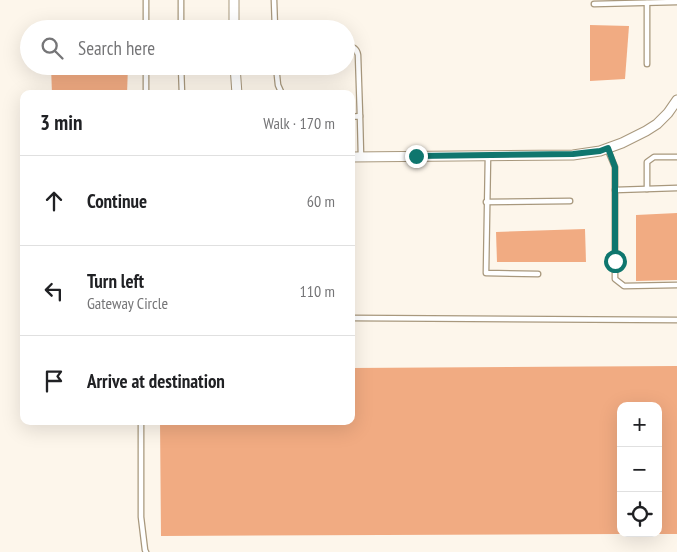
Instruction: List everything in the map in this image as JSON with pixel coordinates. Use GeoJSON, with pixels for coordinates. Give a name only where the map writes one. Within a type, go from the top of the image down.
{"type":"FeatureCollection","features":[{"type":"Feature","properties":{"kind":"street"},"geometry":{"type":"LineString","coordinates":[[234,0],[234,20]]}},
{"type":"Feature","properties":{"kind":"street"},"geometry":{"type":"LineString","coordinates":[[236,75],[237,90]]}},
{"type":"Feature","properties":{"kind":"street"},"geometry":{"type":"LineString","coordinates":[[355,157],[573,154],[600,151],[622,143],[657,124],[677,100]]}},
{"type":"Feature","properties":{"kind":"lane"},"geometry":{"type":"LineString","coordinates":[[146,0],[146,20]]}},
{"type":"Feature","properties":{"kind":"lane"},"geometry":{"type":"LineString","coordinates":[[181,0],[181,20]]}},
{"type":"Feature","properties":{"kind":"lane"},"geometry":{"type":"LineString","coordinates":[[274,0],[275,20]]}},
{"type":"Feature","properties":{"kind":"lane"},"geometry":{"type":"LineString","coordinates":[[594,4],[677,2]]}},
{"type":"Feature","properties":{"kind":"lane"},"geometry":{"type":"LineString","coordinates":[[647,3],[647,64]]}},
{"type":"Feature","properties":{"kind":"lane"},"geometry":{"type":"LineString","coordinates":[[355,48],[358,55],[362,157]]}},
{"type":"Feature","properties":{"kind":"lane"},"geometry":{"type":"LineString","coordinates":[[146,75],[146,90]]}},
{"type":"Feature","properties":{"kind":"lane"},"geometry":{"type":"LineString","coordinates":[[181,75],[182,90]]}},
{"type":"Feature","properties":{"kind":"lane"},"geometry":{"type":"LineString","coordinates":[[277,75],[280,90]]}},
{"type":"Feature","properties":{"kind":"lane"},"geometry":{"type":"LineString","coordinates":[[355,116],[360,116]]}},
{"type":"Feature","properties":{"kind":"lane"},"geometry":{"type":"LineString","coordinates":[[608,148],[615,167],[615,279],[624,286],[677,285]]}},
{"type":"Feature","properties":{"kind":"lane"},"geometry":{"type":"LineString","coordinates":[[488,155],[486,274],[538,274]]}},
{"type":"Feature","properties":{"kind":"lane"},"geometry":{"type":"LineString","coordinates":[[647,189],[646,162],[654,157],[677,157]]}},
{"type":"Feature","properties":{"kind":"lane"},"geometry":{"type":"LineString","coordinates":[[615,190],[677,188]]}},
{"type":"Feature","properties":{"kind":"lane"},"geometry":{"type":"LineString","coordinates":[[486,202],[570,201]]}},
{"type":"Feature","properties":{"kind":"lane"},"geometry":{"type":"LineString","coordinates":[[355,318],[677,320]]}},
{"type":"Feature","properties":{"kind":"lane"},"geometry":{"type":"LineString","coordinates":[[141,425],[141,517],[144,550],[146,552]]}},
{"type":"Feature","properties":{"kind":"building"},"geometry":{"type":"Polygon","coordinates":[[[590,25],[629,26],[625,79],[590,81],[590,25]]]}},
{"type":"Feature","properties":{"kind":"building"},"geometry":{"type":"Polygon","coordinates":[[[51,75],[128,75],[127,90],[52,90],[51,75]]]}},
{"type":"Feature","properties":{"kind":"building"},"geometry":{"type":"Polygon","coordinates":[[[677,213],[677,280],[636,281],[636,215],[677,213]]]}},
{"type":"Feature","properties":{"kind":"building"},"geometry":{"type":"Polygon","coordinates":[[[585,229],[586,262],[497,262],[496,232],[585,229]]]}},
{"type":"Feature","properties":{"kind":"building"},"geometry":{"type":"Polygon","coordinates":[[[677,366],[677,534],[662,534],[662,402],[617,402],[617,534],[161,536],[160,425],[355,425],[355,368],[677,366]]]}},
{"type":"Feature","properties":{"kind":"route"},"geometry":{"type":"LineString","coordinates":[[416,156],[573,154],[600,151],[608,148],[615,167],[615,261]]}}]}
